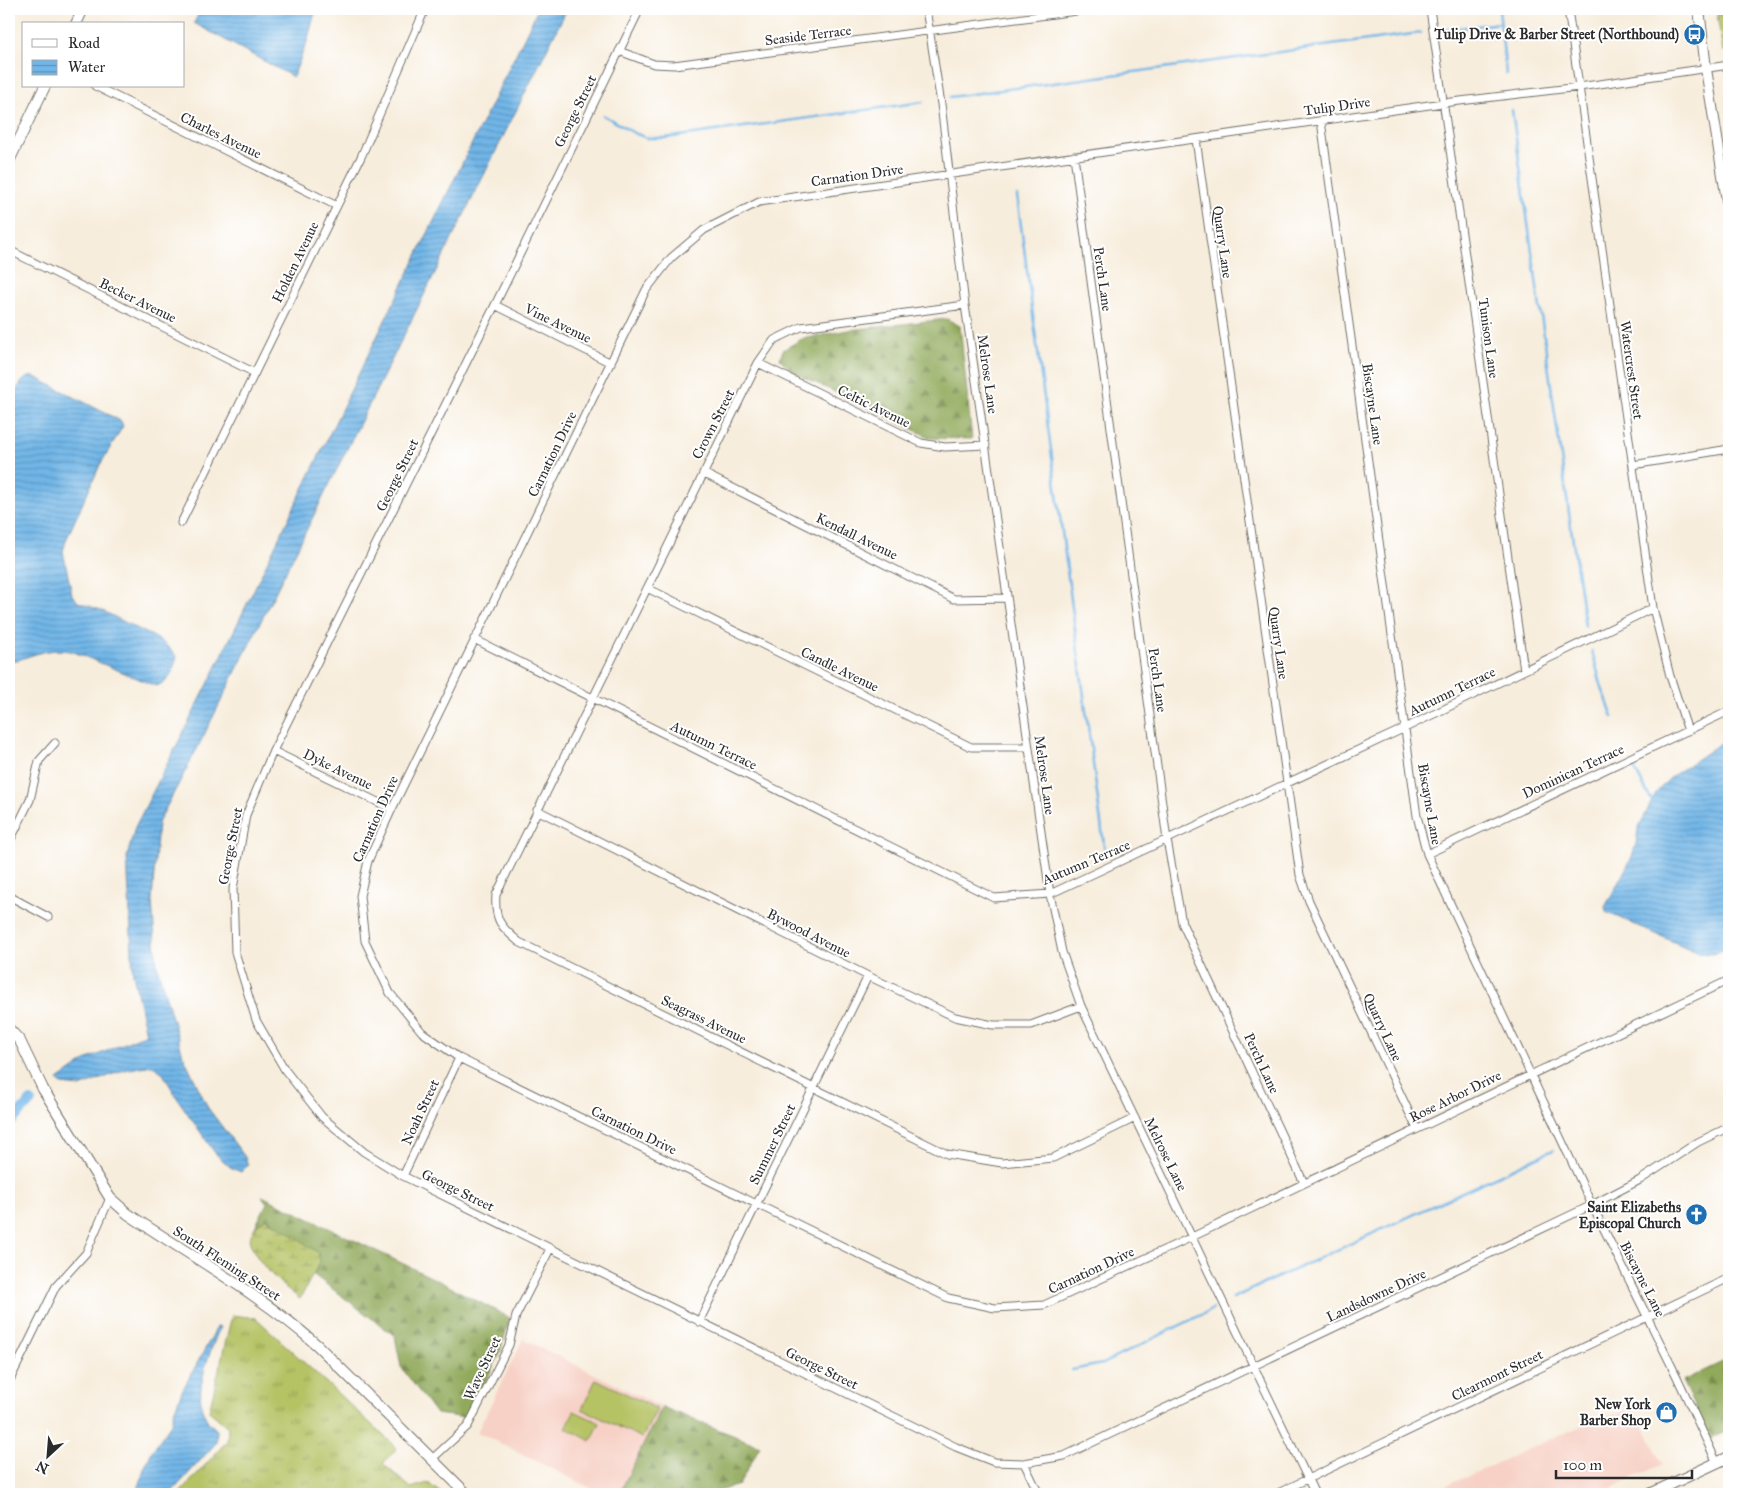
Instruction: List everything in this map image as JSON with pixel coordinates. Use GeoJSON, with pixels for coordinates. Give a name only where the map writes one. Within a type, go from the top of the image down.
{"type":"FeatureCollection","features":[{"type":"Feature","properties":{"kind":"street"},"geometry":{"type":"LineString","coordinates":[[77,22],[83,9]]}},
{"type":"Feature","properties":{"kind":"street","name":"Holden Avenue"},"geometry":{"type":"LineString","coordinates":[[180,523],[337,206],[379,117],[425,9]]}},
{"type":"Feature","properties":{"kind":"street","name":"George Street"},"geometry":{"type":"LineString","coordinates":[[640,9],[273,751],[246,815],[233,889],[235,952],[256,1020],[285,1070],[322,1117],[364,1152],[403,1176],[956,1447],[994,1462],[1024,1463]]}},
{"type":"Feature","properties":{"kind":"street","name":"Melrose Lane"},"geometry":{"type":"LineString","coordinates":[[926,9],[941,104],[965,306],[1028,747],[1050,894],[1062,952],[1081,1006],[1315,1494]]}},
{"type":"Feature","properties":{"kind":"street","name":"Seaside Terrace"},"geometry":{"type":"LineString","coordinates":[[619,52],[654,64],[674,65],[930,31],[1052,11],[1091,9]]}},
{"type":"Feature","properties":{"kind":"street","name":"Tunison Lane"},"geometry":{"type":"LineString","coordinates":[[1430,9],[1524,670]]}},
{"type":"Feature","properties":{"kind":"street","name":"Watercrest Street"},"geometry":{"type":"LineString","coordinates":[[1568,9],[1653,608],[1670,676],[1688,731]]}},
{"type":"Feature","properties":{"kind":"street"},"geometry":{"type":"LineString","coordinates":[[1699,9],[1706,69],[1729,213]]}},
{"type":"Feature","properties":{"kind":"street","name":"Tulip Drive"},"geometry":{"type":"LineString","coordinates":[[949,175],[1444,103],[1579,87],[1729,66]]}},
{"type":"Feature","properties":{"kind":"street"},"geometry":{"type":"LineString","coordinates":[[9,161],[44,88]]}},
{"type":"Feature","properties":{"kind":"street","name":"Charles Avenue"},"geometry":{"type":"LineString","coordinates":[[99,88],[337,206]]}},
{"type":"Feature","properties":{"kind":"street","name":"Biscayne Lane"},"geometry":{"type":"LineString","coordinates":[[1321,121],[1417,816],[1427,854],[1716,1463]]}},
{"type":"Feature","properties":{"kind":"street","name":"Quarry Lane"},"geometry":{"type":"LineString","coordinates":[[1196,139],[1300,875],[1309,901],[1417,1128]]}},
{"type":"Feature","properties":{"kind":"street","name":"Perch Lane"},"geometry":{"type":"LineString","coordinates":[[1074,156],[1167,840],[1182,923],[1304,1182]]}},
{"type":"Feature","properties":{"kind":"street","name":"Carnation Drive"},"geometry":{"type":"LineString","coordinates":[[949,175],[759,202],[704,230],[671,258],[646,290],[474,639],[368,861],[360,896],[365,941],[390,993],[422,1032],[459,1058],[948,1298],[995,1308],[1044,1305],[1192,1237]]}},
{"type":"Feature","properties":{"kind":"street","name":"Becker Avenue"},"geometry":{"type":"LineString","coordinates":[[9,250],[255,373]]}},
{"type":"Feature","properties":{"kind":"street","name":"Vine Avenue"},"geometry":{"type":"LineString","coordinates":[[495,305],[611,363]]}},
{"type":"Feature","properties":{"kind":"street","name":"Crown Street"},"geometry":{"type":"LineString","coordinates":[[592,698],[758,363],[774,340],[801,327],[965,306]]}},
{"type":"Feature","properties":{"kind":"street","name":"Celtic Avenue"},"geometry":{"type":"LineString","coordinates":[[758,363],[921,443],[945,447],[986,445]]}},
{"type":"Feature","properties":{"kind":"street"},"geometry":{"type":"LineString","coordinates":[[1633,465],[1729,449]]}},
{"type":"Feature","properties":{"kind":"street","name":"Kendall Avenue"},"geometry":{"type":"LineString","coordinates":[[703,473],[954,598],[1007,598]]}},
{"type":"Feature","properties":{"kind":"street","name":"Candle Avenue"},"geometry":{"type":"LineString","coordinates":[[647,588],[971,747],[1028,747]]}},
{"type":"Feature","properties":{"kind":"street","name":"Autumn Terrace"},"geometry":{"type":"LineString","coordinates":[[474,639],[994,898],[1050,894],[1405,728],[1653,608]]}},
{"type":"Feature","properties":{"kind":"street","name":"Seagrass Avenue"},"geometry":{"type":"LineString","coordinates":[[592,698],[496,895],[495,910],[502,927],[519,942],[947,1154],[1002,1163],[1053,1158],[1135,1118]]}},
{"type":"Feature","properties":{"kind":"street","name":"Dominican Terrace"},"geometry":{"type":"LineString","coordinates":[[1427,854],[1729,711]]}},
{"type":"Feature","properties":{"kind":"street"},"geometry":{"type":"LineString","coordinates":[[9,843],[30,800],[39,761],[55,743]]}},
{"type":"Feature","properties":{"kind":"street","name":"Dyke Avenue"},"geometry":{"type":"LineString","coordinates":[[273,751],[392,809]]}},
{"type":"Feature","properties":{"kind":"street","name":"Bywood Avenue"},"geometry":{"type":"LineString","coordinates":[[537,810],[868,976],[955,1017],[993,1025],[1031,1024],[1081,1006]]}},
{"type":"Feature","properties":{"kind":"street"},"geometry":{"type":"LineString","coordinates":[[9,896],[48,917]]}},
{"type":"Feature","properties":{"kind":"street","name":"Summer Street"},"geometry":{"type":"LineString","coordinates":[[699,1322],[868,976]]}},
{"type":"Feature","properties":{"kind":"street","name":"Rose Arbor Drive"},"geometry":{"type":"LineString","coordinates":[[1192,1237],[1729,980]]}},
{"type":"Feature","properties":{"kind":"street","name":"South Fleming Street"},"geometry":{"type":"LineString","coordinates":[[9,1029],[20,1041],[44,1089],[110,1198],[128,1214],[264,1302],[292,1323],[467,1494]]}},
{"type":"Feature","properties":{"kind":"street","name":"Noah Street"},"geometry":{"type":"LineString","coordinates":[[403,1176],[459,1058]]}},
{"type":"Feature","properties":{"kind":"street","name":"Landsdowne Drive"},"geometry":{"type":"LineString","coordinates":[[1024,1463],[1064,1456],[1592,1205],[1640,1180],[1698,1142],[1729,1127]]}},
{"type":"Feature","properties":{"kind":"street"},"geometry":{"type":"LineString","coordinates":[[9,1382],[56,1286],[86,1253],[110,1198]]}},
{"type":"Feature","properties":{"kind":"street","name":"Wave Street"},"geometry":{"type":"LineString","coordinates":[[432,1459],[468,1426],[509,1345],[516,1316],[550,1249]]}},
{"type":"Feature","properties":{"kind":"street","name":"Clearmont Street"},"geometry":{"type":"LineString","coordinates":[[1276,1494],[1729,1278]]}},
{"type":"Feature","properties":{"kind":"street"},"geometry":{"type":"LineString","coordinates":[[1650,1494],[1729,1457]]}},
{"type":"Feature","properties":{"kind":"street"},"geometry":{"type":"LineString","coordinates":[[1024,1463],[1039,1494]]}},
{"type":"Feature","properties":{"kind":"shaded area"},"geometry":{"type":"Polygon","coordinates":[[[523,1339],[662,1407],[619,1494],[603,1494],[477,1432],[523,1339]]]}},
{"type":"Feature","properties":{"kind":"shaded area"},"geometry":{"type":"Polygon","coordinates":[[[1633,1409],[1648,1434],[1662,1464],[1599,1494],[1449,1494],[1445,1486],[1592,1421],[1633,1409]]]}},
{"type":"Feature","properties":{"kind":"green space"},"geometry":{"type":"Polygon","coordinates":[[[1716,9],[1729,9],[1729,50],[1723,51],[1716,9]]]}},
{"type":"Feature","properties":{"kind":"green space"},"geometry":{"type":"Polygon","coordinates":[[[947,319],[960,326],[972,439],[931,438],[793,372],[780,359],[783,350],[802,339],[848,330],[947,319]]]}},
{"type":"Feature","properties":{"kind":"green space"},"geometry":{"type":"Polygon","coordinates":[[[262,1196],[437,1280],[510,1318],[499,1355],[467,1418],[436,1414],[401,1367],[395,1336],[314,1275],[320,1261],[295,1238],[266,1219],[256,1225],[267,1203],[262,1196]]]}},
{"type":"Feature","properties":{"kind":"green space"},"geometry":{"type":"Polygon","coordinates":[[[266,1219],[281,1227],[318,1253],[320,1261],[300,1299],[263,1265],[252,1248],[249,1239],[256,1225],[266,1219]]]}},
{"type":"Feature","properties":{"kind":"green space"},"geometry":{"type":"Polygon","coordinates":[[[232,1315],[256,1318],[397,1448],[383,1464],[411,1488],[428,1483],[442,1494],[179,1494],[227,1441],[228,1427],[209,1411],[232,1315]]]}},
{"type":"Feature","properties":{"kind":"green space"},"geometry":{"type":"Polygon","coordinates":[[[1729,1359],[1729,1430],[1710,1439],[1682,1381],[1729,1359]]]}},
{"type":"Feature","properties":{"kind":"green space"},"geometry":{"type":"Polygon","coordinates":[[[596,1379],[657,1409],[642,1438],[582,1409],[596,1379]]]}},
{"type":"Feature","properties":{"kind":"green space"},"geometry":{"type":"Polygon","coordinates":[[[662,1407],[760,1446],[739,1485],[708,1494],[632,1494],[622,1488],[662,1407]]]}},
{"type":"Feature","properties":{"kind":"green space"},"geometry":{"type":"Polygon","coordinates":[[[574,1411],[600,1423],[591,1441],[566,1428],[574,1411]]]}},
{"type":"Feature","properties":{"kind":"water"},"geometry":{"type":"Polygon","coordinates":[[[201,9],[316,9],[307,42],[293,77],[194,23],[201,9]]]}},
{"type":"Feature","properties":{"kind":"water"},"geometry":{"type":"Polygon","coordinates":[[[538,9],[567,9],[198,747],[158,823],[152,901],[157,966],[183,1055],[208,1108],[245,1157],[248,1165],[241,1172],[230,1167],[215,1153],[179,1101],[162,1072],[152,1065],[124,1070],[80,1087],[62,1085],[58,1080],[88,1059],[146,1034],[133,974],[127,857],[135,827],[210,680],[538,9]]]}},
{"type":"Feature","properties":{"kind":"water"},"geometry":{"type":"Polygon","coordinates":[[[33,376],[121,421],[123,426],[100,465],[63,551],[72,595],[78,602],[101,610],[158,639],[177,657],[173,671],[161,684],[156,686],[65,650],[49,651],[9,663],[9,415],[19,385],[27,378],[33,376]]]}},
{"type":"Feature","properties":{"kind":"water"},"geometry":{"type":"Polygon","coordinates":[[[1729,739],[1729,947],[1714,954],[1699,953],[1606,912],[1605,907],[1631,859],[1638,829],[1656,793],[1671,777],[1729,739]]]}},
{"type":"Feature","properties":{"kind":"water"},"geometry":{"type":"Polygon","coordinates":[[[217,1327],[220,1327],[201,1385],[202,1408],[209,1423],[217,1430],[216,1443],[170,1494],[135,1494],[152,1451],[171,1424],[182,1391],[217,1327]]]}},
{"type":"Feature","properties":{"kind":"waterway"},"geometry":{"type":"LineString","coordinates":[[1499,9],[1506,74]]}},
{"type":"Feature","properties":{"kind":"waterway"},"geometry":{"type":"LineString","coordinates":[[1443,30],[1500,23]]}},
{"type":"Feature","properties":{"kind":"waterway"},"geometry":{"type":"LineString","coordinates":[[950,97],[1420,33]]}},
{"type":"Feature","properties":{"kind":"waterway"},"geometry":{"type":"LineString","coordinates":[[603,115],[634,133],[647,138],[665,138],[923,102]]}},
{"type":"Feature","properties":{"kind":"waterway"},"geometry":{"type":"LineString","coordinates":[[1512,110],[1585,626]]}},
{"type":"Feature","properties":{"kind":"waterway"},"geometry":{"type":"LineString","coordinates":[[1017,196],[1105,853]]}},
{"type":"Feature","properties":{"kind":"waterway"},"geometry":{"type":"LineString","coordinates":[[1592,651],[1602,688],[1613,717]]}},
{"type":"Feature","properties":{"kind":"waterway"},"geometry":{"type":"LineString","coordinates":[[1632,765],[1652,801]]}},
{"type":"Feature","properties":{"kind":"waterway"},"geometry":{"type":"LineString","coordinates":[[9,1124],[31,1101]]}},
{"type":"Feature","properties":{"kind":"waterway"},"geometry":{"type":"LineString","coordinates":[[1233,1298],[1553,1150]]}},
{"type":"Feature","properties":{"kind":"waterway"},"geometry":{"type":"LineString","coordinates":[[1072,1370],[1102,1364],[1213,1309]]}},
{"type":"Feature","properties":{"kind":"place","name":"Tulip Drive & Barber Street (Northbound)"},"geometry":{"type":"Point","coordinates":[1695,34]}},
{"type":"Feature","properties":{"kind":"place","name":"Saint Elizabeths Episcopal Church"},"geometry":{"type":"Point","coordinates":[1697,1215]}},
{"type":"Feature","properties":{"kind":"place","name":"New York Barber Shop"},"geometry":{"type":"Point","coordinates":[1667,1412]}}]}
